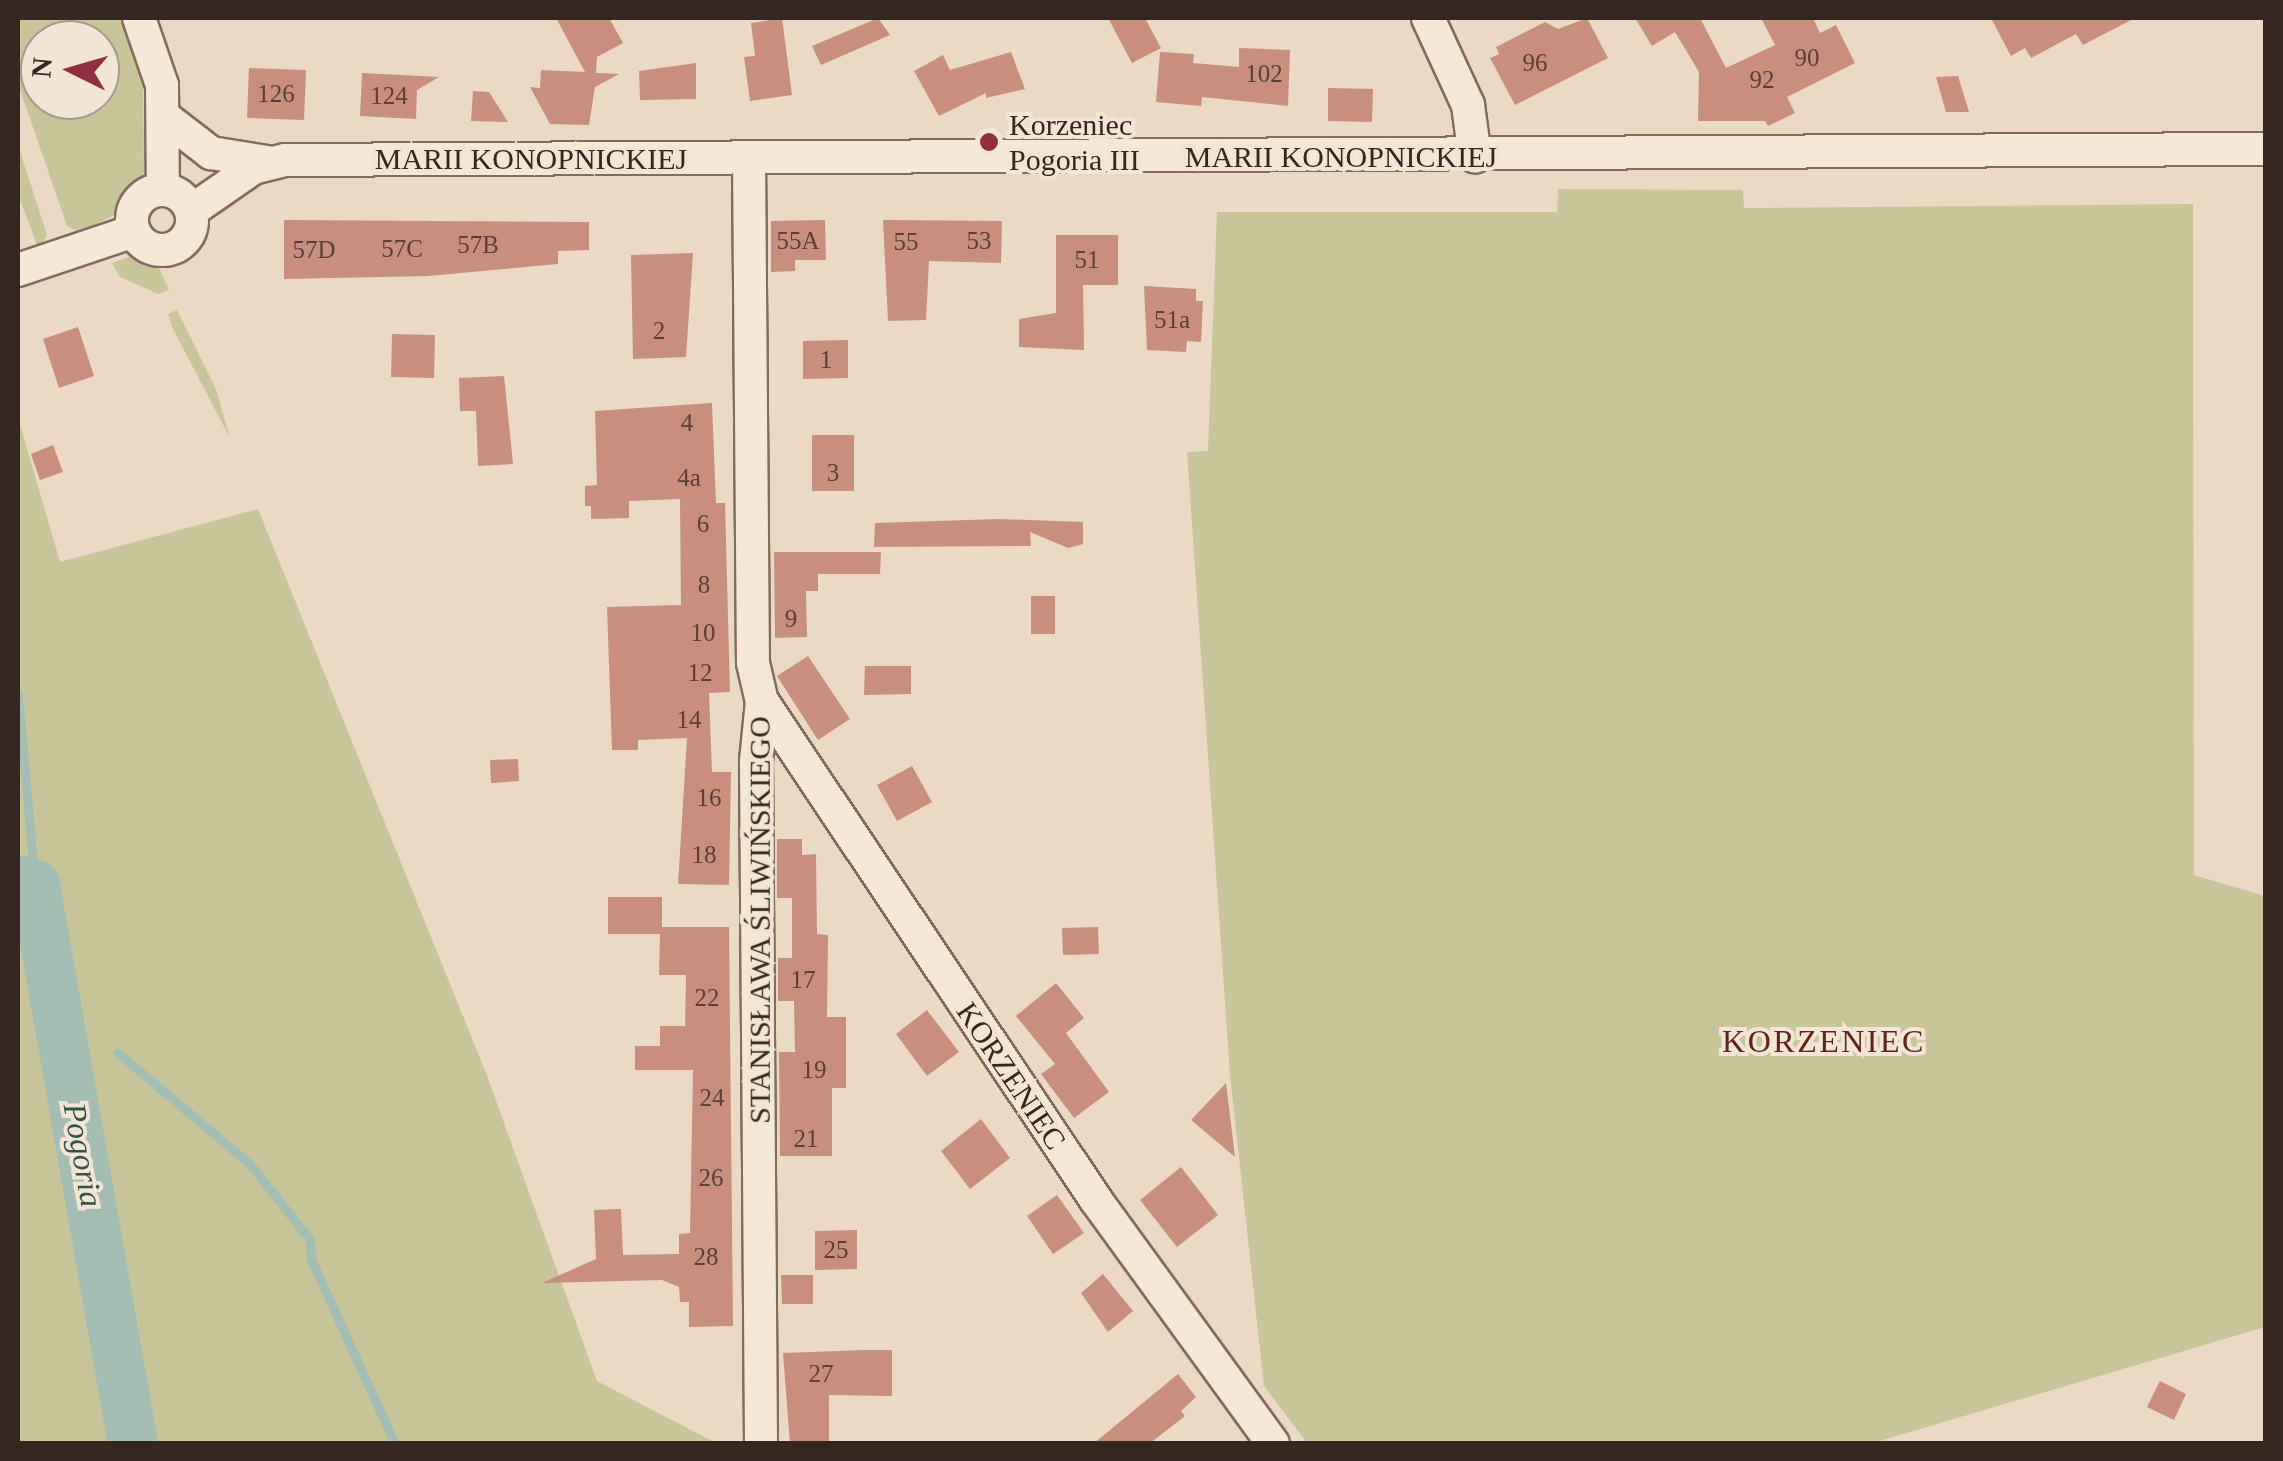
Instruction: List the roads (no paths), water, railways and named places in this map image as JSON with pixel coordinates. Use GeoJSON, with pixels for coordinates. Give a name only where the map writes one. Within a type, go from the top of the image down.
{"type":"FeatureCollection","features":[{"type":"Feature","properties":{"kind":"street"},"geometry":{"type":"LineString","coordinates":[[139,18],[162,85],[163,190]]}},
{"type":"Feature","properties":{"kind":"street"},"geometry":{"type":"LineString","coordinates":[[1428,18],[1468,104],[1474,157]]}},
{"type":"Feature","properties":{"kind":"street","name":"MARII KONOPNICKIEJ"},"geometry":{"type":"LineString","coordinates":[[163,116],[203,149],[267,162],[2266,149]]}},
{"type":"Feature","properties":{"kind":"street","name":"STANISŁAWA ŚLIWIŃSKIEGO"},"geometry":{"type":"LineString","coordinates":[[749,158],[753,663],[762,701],[756,762],[761,1444]]}},
{"type":"Feature","properties":{"kind":"street"},"geometry":{"type":"LineString","coordinates":[[191,210],[267,162]]}},
{"type":"Feature","properties":{"kind":"street"},"geometry":{"type":"LineString","coordinates":[[163,190],[180,196],[191,210],[187,237],[172,248],[150,248],[134,230],[138,203],[163,190]]}},
{"type":"Feature","properties":{"kind":"street"},"geometry":{"type":"LineString","coordinates":[[18,270],[69,258],[134,230]]}},
{"type":"Feature","properties":{"kind":"street","name":"KORZENIEC"},"geometry":{"type":"LineString","coordinates":[[762,701],[1084,1184],[1273,1444]]}},
{"type":"Feature","properties":{"kind":"waterway"},"geometry":{"type":"LineString","coordinates":[[18,695],[35,885]]}},
{"type":"Feature","properties":{"kind":"waterway","name":"Pogoria"},"geometry":{"type":"LineString","coordinates":[[18,880],[35,885],[133,1444]]}},
{"type":"Feature","properties":{"kind":"waterway"},"geometry":{"type":"LineString","coordinates":[[118,1053],[250,1164],[310,1240],[311,1259],[395,1444]]}},
{"type":"Feature","properties":{"kind":"place","name":"Korzeniec Pogoria III"},"geometry":{"type":"Point","coordinates":[989,142]}},
{"type":"Feature","properties":{"kind":"district","name":"KORZENIEC"},"geometry":{"type":"Point","coordinates":[1824,1041]}}]}
